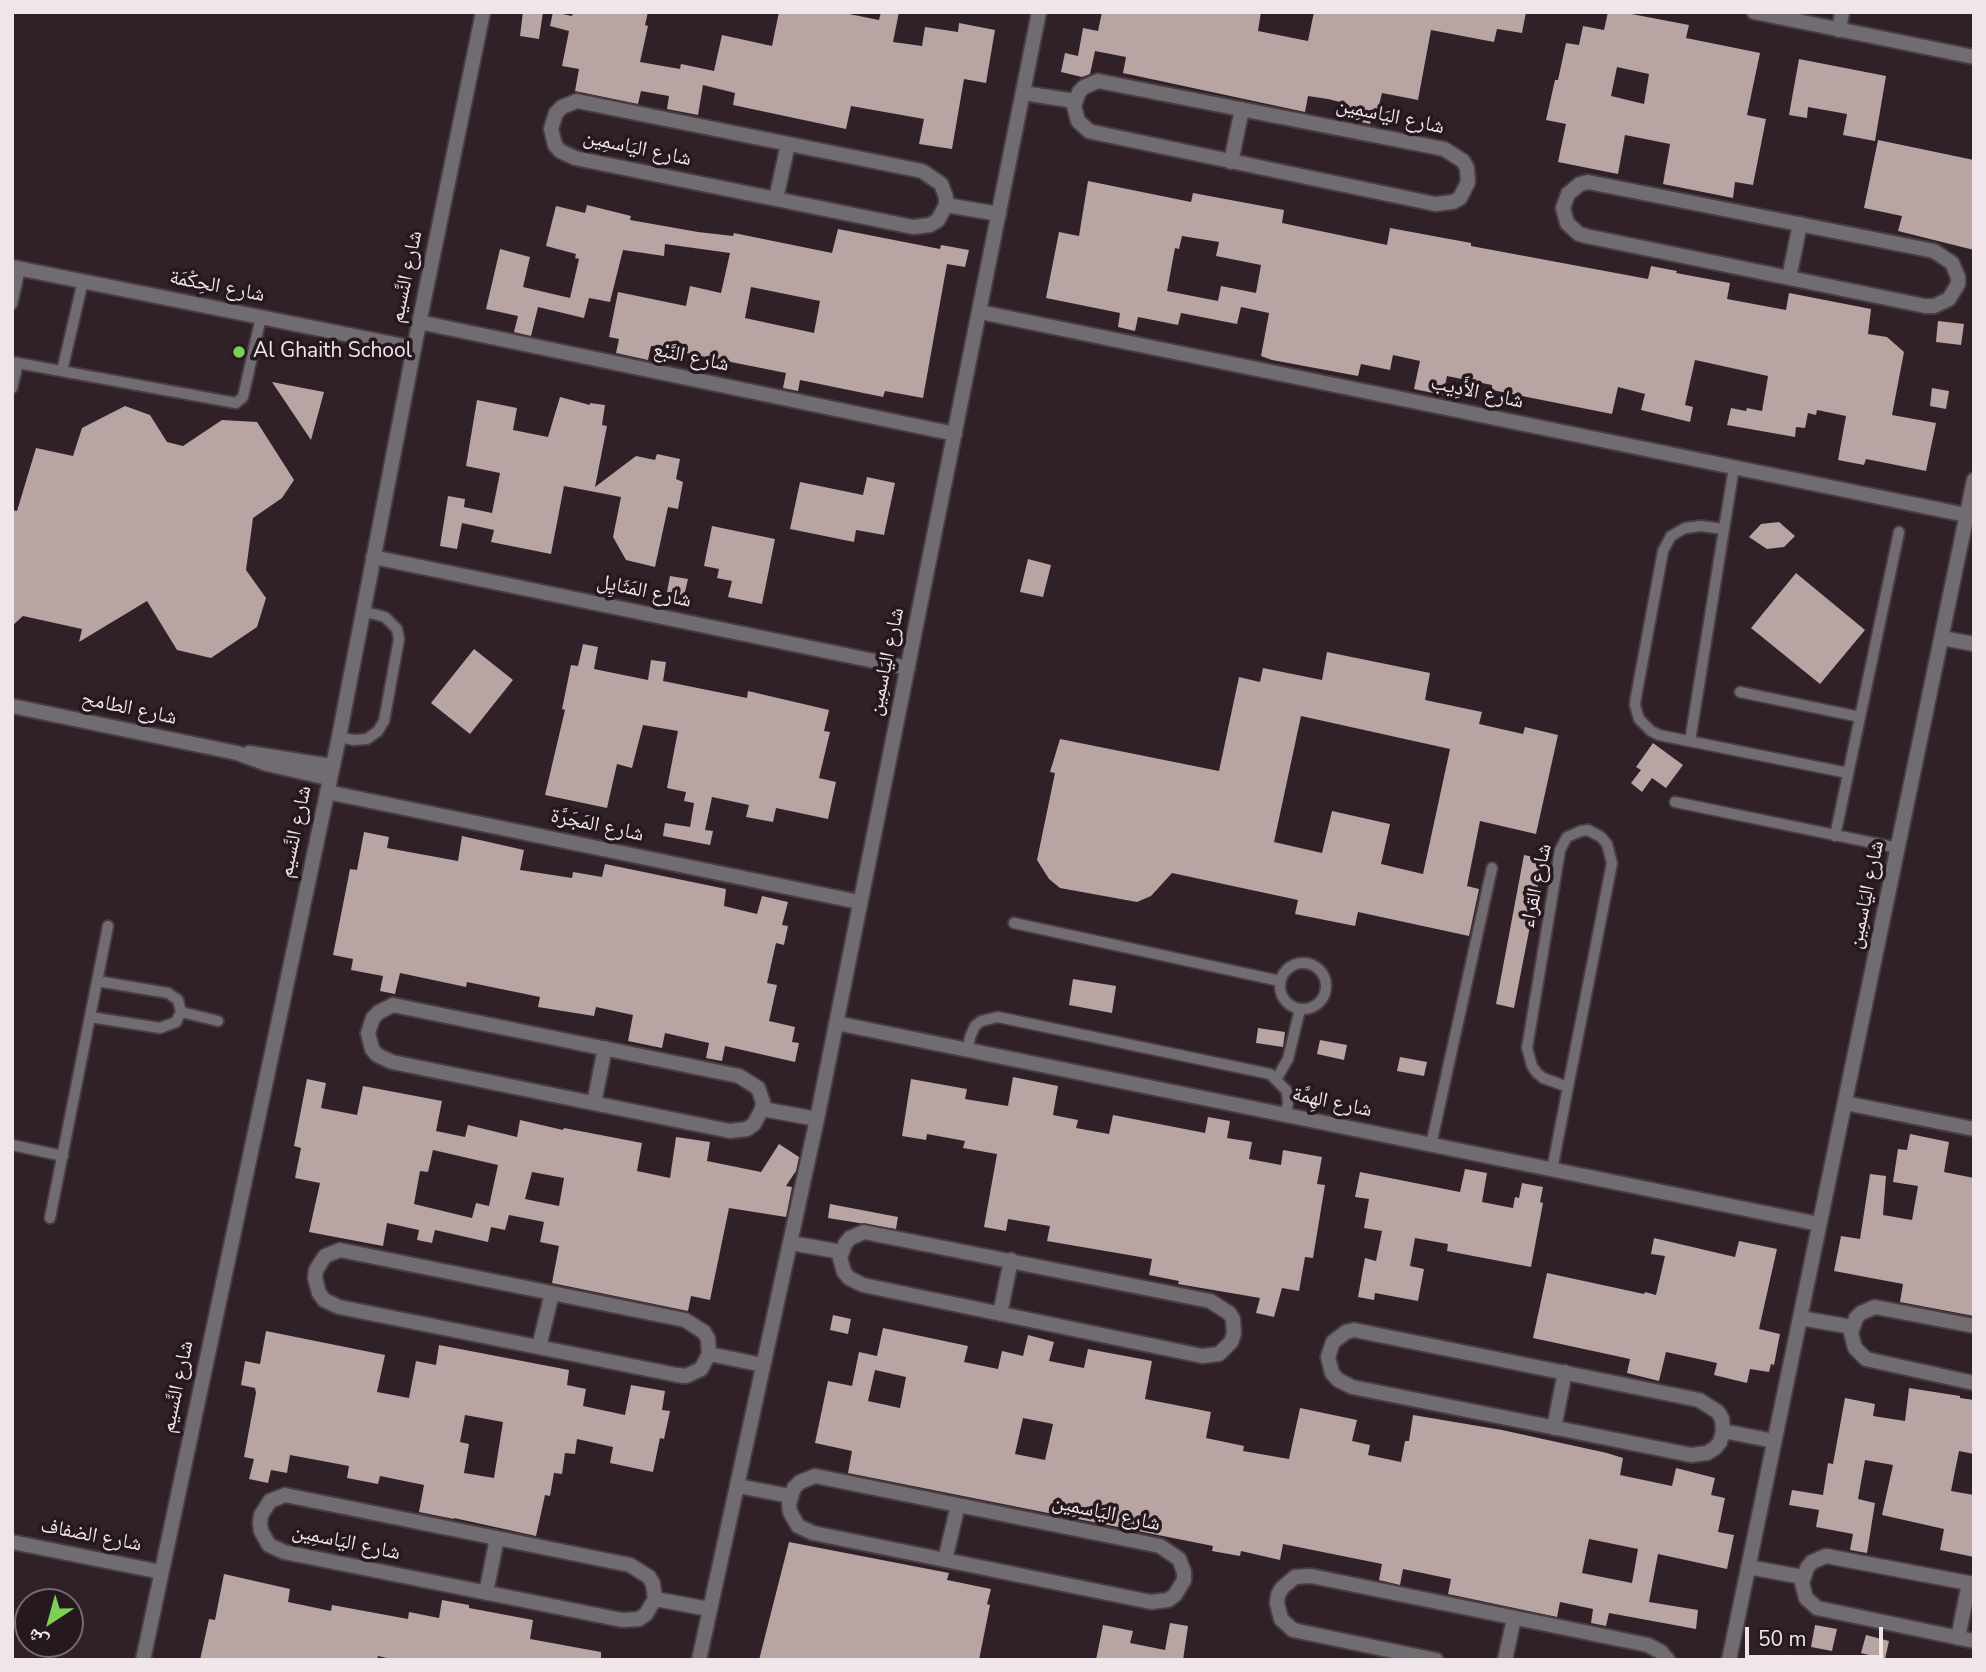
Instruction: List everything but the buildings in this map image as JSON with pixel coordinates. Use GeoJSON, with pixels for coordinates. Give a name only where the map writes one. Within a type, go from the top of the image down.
{"type":"FeatureCollection","features":[{"type":"Feature","properties":{"kind":"street","name":"شارع النَّسيم"},"geometry":{"type":"LineString","coordinates":[[143,1660],[339,737],[419,322],[483,12]]}},
{"type":"Feature","properties":{"kind":"street","name":"شارع اليَاسمِين"},"geometry":{"type":"LineString","coordinates":[[699,1660],[817,1119],[1040,12]]}},
{"type":"Feature","properties":{"kind":"street"},"geometry":{"type":"LineString","coordinates":[[1754,12],[1974,57]]}},
{"type":"Feature","properties":{"kind":"street"},"geometry":{"type":"LineString","coordinates":[[1839,30],[1842,12]]}},
{"type":"Feature","properties":{"kind":"street","name":"شارع اليَاسمِين"},"geometry":{"type":"LineString","coordinates":[[1105,81],[1242,108],[1444,149],[1463,161],[1467,168],[1468,183],[1465,191],[1453,202],[1435,204],[1231,162],[1089,131],[1078,121],[1075,101],[1084,87],[1105,81]]}},
{"type":"Feature","properties":{"kind":"street"},"geometry":{"type":"LineString","coordinates":[[1023,93],[1075,101]]}},
{"type":"Feature","properties":{"kind":"street","name":"شارع اليَاسمِين"},"geometry":{"type":"LineString","coordinates":[[577,101],[788,144],[922,172],[941,184],[946,205],[938,220],[922,227],[776,199],[567,156],[555,145],[551,129],[552,121],[562,107],[577,101]]}},
{"type":"Feature","properties":{"kind":"street"},"geometry":{"type":"LineString","coordinates":[[1231,162],[1242,108]]}},
{"type":"Feature","properties":{"kind":"street"},"geometry":{"type":"LineString","coordinates":[[776,199],[788,144]]}},
{"type":"Feature","properties":{"kind":"street"},"geometry":{"type":"LineString","coordinates":[[1596,182],[1800,223],[1934,251],[1952,263],[1958,284],[1949,299],[1934,306],[1579,234],[1567,223],[1563,208],[1568,194],[1580,184],[1596,182]]}},
{"type":"Feature","properties":{"kind":"street"},"geometry":{"type":"LineString","coordinates":[[946,205],[999,214]]}},
{"type":"Feature","properties":{"kind":"street"},"geometry":{"type":"LineString","coordinates":[[1789,278],[1800,223]]}},
{"type":"Feature","properties":{"kind":"street","name":"شارع الحِكْمَة"},"geometry":{"type":"LineString","coordinates":[[16,268],[414,348]]}},
{"type":"Feature","properties":{"kind":"street"},"geometry":{"type":"LineString","coordinates":[[1958,284],[1974,287]]}},
{"type":"Feature","properties":{"kind":"street","name":"شارع الأَدِيب"},"geometry":{"type":"LineString","coordinates":[[980,312],[1966,514]]}},
{"type":"Feature","properties":{"kind":"street","name":"شارع النَّبْع"},"geometry":{"type":"LineString","coordinates":[[419,322],[955,434]]}},
{"type":"Feature","properties":{"kind":"street","name":"شارع اليَاسمِين"},"geometry":{"type":"LineString","coordinates":[[1729,1660],[1974,480]]}},
{"type":"Feature","properties":{"kind":"street","name":"شارع المَثَايِل"},"geometry":{"type":"LineString","coordinates":[[373,557],[908,668]]}},
{"type":"Feature","properties":{"kind":"street"},"geometry":{"type":"LineString","coordinates":[[1942,638],[1974,645]]}},
{"type":"Feature","properties":{"kind":"street","name":"شارع الطامح"},"geometry":{"type":"LineString","coordinates":[[12,706],[237,753],[267,754],[329,779]]}},
{"type":"Feature","properties":{"kind":"street","name":"شارع المَجَرَّة"},"geometry":{"type":"LineString","coordinates":[[329,779],[859,902]]}},
{"type":"Feature","properties":{"kind":"street"},"geometry":{"type":"LineString","coordinates":[[393,1005],[605,1048],[739,1076],[758,1088],[763,1102],[762,1109],[754,1124],[747,1129],[730,1131],[384,1060],[372,1049],[368,1033],[369,1025],[379,1012],[393,1005]]}},
{"type":"Feature","properties":{"kind":"street","name":"شارع الهِمَّة"},"geometry":{"type":"LineString","coordinates":[[836,1023],[1819,1224]]}},
{"type":"Feature","properties":{"kind":"street"},"geometry":{"type":"LineString","coordinates":[[594,1103],[605,1048]]}},
{"type":"Feature","properties":{"kind":"street"},"geometry":{"type":"LineString","coordinates":[[1845,1103],[1974,1129]]}},
{"type":"Feature","properties":{"kind":"street"},"geometry":{"type":"LineString","coordinates":[[762,1109],[817,1119]]}},
{"type":"Feature","properties":{"kind":"street"},"geometry":{"type":"LineString","coordinates":[[864,1232],[1011,1261],[1210,1301],[1229,1313],[1233,1319],[1234,1334],[1231,1342],[1219,1354],[1202,1356],[855,1282],[844,1272],[841,1265],[842,1252],[850,1238],[864,1232]]}},
{"type":"Feature","properties":{"kind":"street"},"geometry":{"type":"LineString","coordinates":[[791,1243],[842,1252]]}},
{"type":"Feature","properties":{"kind":"street"},"geometry":{"type":"LineString","coordinates":[[349,1250],[552,1293],[685,1320],[705,1332],[710,1346],[709,1354],[701,1369],[686,1376],[331,1304],[319,1293],[314,1278],[325,1256],[332,1252],[349,1250]]}},
{"type":"Feature","properties":{"kind":"street"},"geometry":{"type":"LineString","coordinates":[[1000,1314],[1011,1261]]}},
{"type":"Feature","properties":{"kind":"street"},"geometry":{"type":"LineString","coordinates":[[539,1347],[552,1293]]}},
{"type":"Feature","properties":{"kind":"street"},"geometry":{"type":"LineString","coordinates":[[1974,1326],[1875,1307],[1861,1313],[1852,1327],[1855,1348],[1866,1359],[1974,1383]]}},
{"type":"Feature","properties":{"kind":"street"},"geometry":{"type":"LineString","coordinates":[[1800,1318],[1852,1327]]}},
{"type":"Feature","properties":{"kind":"street"},"geometry":{"type":"LineString","coordinates":[[1362,1330],[1565,1372],[1699,1400],[1718,1412],[1723,1431],[1720,1442],[1715,1448],[1699,1455],[1345,1384],[1332,1373],[1328,1357],[1329,1349],[1339,1336],[1346,1332],[1362,1330]]}},
{"type":"Feature","properties":{"kind":"street"},"geometry":{"type":"LineString","coordinates":[[709,1354],[763,1365]]}},
{"type":"Feature","properties":{"kind":"street"},"geometry":{"type":"LineString","coordinates":[[1554,1428],[1565,1372]]}},
{"type":"Feature","properties":{"kind":"street"},"geometry":{"type":"LineString","coordinates":[[1723,1431],[1774,1441]]}},
{"type":"Feature","properties":{"kind":"street","name":"شارع اليَاسمِين"},"geometry":{"type":"LineString","coordinates":[[815,1476],[957,1504],[1160,1546],[1179,1559],[1184,1580],[1175,1595],[1160,1602],[1151,1602],[805,1531],[793,1520],[789,1504],[790,1496],[800,1482],[815,1476]]}},
{"type":"Feature","properties":{"kind":"street"},"geometry":{"type":"LineString","coordinates":[[738,1486],[790,1496]]}},
{"type":"Feature","properties":{"kind":"street","name":"شارع اليَاسمِين"},"geometry":{"type":"LineString","coordinates":[[294,1496],[497,1538],[631,1565],[649,1577],[655,1591],[655,1599],[646,1614],[631,1621],[276,1550],[269,1545],[261,1531],[261,1515],[270,1501],[278,1497],[294,1496]]}},
{"type":"Feature","properties":{"kind":"street"},"geometry":{"type":"LineString","coordinates":[[945,1560],[957,1504]]}},
{"type":"Feature","properties":{"kind":"street"},"geometry":{"type":"LineString","coordinates":[[486,1593],[497,1538]]}},
{"type":"Feature","properties":{"kind":"street","name":"شارع الضفاف"},"geometry":{"type":"LineString","coordinates":[[12,1542],[161,1572]]}},
{"type":"Feature","properties":{"kind":"street"},"geometry":{"type":"LineString","coordinates":[[1958,1638],[1971,1583],[1826,1556],[1812,1562],[1803,1577],[1802,1590],[1817,1608],[1958,1638],[1974,1641]]}},
{"type":"Feature","properties":{"kind":"street"},"geometry":{"type":"LineString","coordinates":[[1748,1567],[1803,1577]]}},
{"type":"Feature","properties":{"kind":"street"},"geometry":{"type":"LineString","coordinates":[[1436,1660],[1293,1630],[1281,1619],[1278,1595],[1295,1577],[1311,1576],[1648,1646],[1661,1652],[1668,1660]]}},
{"type":"Feature","properties":{"kind":"street"},"geometry":{"type":"LineString","coordinates":[[655,1599],[709,1609]]}},
{"type":"Feature","properties":{"kind":"street"},"geometry":{"type":"LineString","coordinates":[[1505,1660],[1514,1618]]}},
{"type":"Feature","properties":{"kind":"lane"},"geometry":{"type":"LineString","coordinates":[[12,304],[16,268]]}},
{"type":"Feature","properties":{"kind":"lane"},"geometry":{"type":"LineString","coordinates":[[62,371],[83,281]]}},
{"type":"Feature","properties":{"kind":"lane"},"geometry":{"type":"LineString","coordinates":[[12,388],[15,362],[236,403],[243,397],[261,317]]}},
{"type":"Feature","properties":{"kind":"lane"},"geometry":{"type":"LineString","coordinates":[[1690,741],[1734,467]]}},
{"type":"Feature","properties":{"kind":"lane"},"geometry":{"type":"LineString","coordinates":[[1724,529],[1692,526],[1678,531],[1666,543],[1636,697],[1639,719],[1651,732],[1659,736],[1849,774]]}},
{"type":"Feature","properties":{"kind":"lane"},"geometry":{"type":"LineString","coordinates":[[1835,835],[1899,532]]}},
{"type":"Feature","properties":{"kind":"lane"},"geometry":{"type":"LineString","coordinates":[[339,737],[361,740],[373,736],[382,726],[387,707],[399,639],[397,629],[385,617],[362,611]]}},
{"type":"Feature","properties":{"kind":"lane"},"geometry":{"type":"LineString","coordinates":[[1740,692],[1860,717]]}},
{"type":"Feature","properties":{"kind":"lane"},"geometry":{"type":"LineString","coordinates":[[1675,802],[1898,848]]}},
{"type":"Feature","properties":{"kind":"lane","name":"شارع القراء"},"geometry":{"type":"LineString","coordinates":[[1552,1170],[1612,863],[1607,844],[1588,830],[1567,837],[1560,850],[1528,1048],[1532,1066],[1537,1073],[1568,1087]]}},
{"type":"Feature","properties":{"kind":"lane"},"geometry":{"type":"LineString","coordinates":[[1431,1145],[1492,868]]}},
{"type":"Feature","properties":{"kind":"lane"},"geometry":{"type":"LineString","coordinates":[[1014,923],[1280,981]]}},
{"type":"Feature","properties":{"kind":"lane"},"geometry":{"type":"LineString","coordinates":[[50,1218],[108,926]]}},
{"type":"Feature","properties":{"kind":"lane"},"geometry":{"type":"LineString","coordinates":[[1303,963],[1311,964],[1323,973],[1327,988],[1321,1002],[1308,1009],[1300,1009],[1292,1007],[1282,996],[1280,981],[1289,968],[1303,963]]}},
{"type":"Feature","properties":{"kind":"lane"},"geometry":{"type":"LineString","coordinates":[[90,1017],[160,1028],[176,1023],[181,1012],[178,1000],[168,993],[97,981]]}},
{"type":"Feature","properties":{"kind":"lane"},"geometry":{"type":"LineString","coordinates":[[1277,1079],[1288,1059],[1300,1009]]}},
{"type":"Feature","properties":{"kind":"lane"},"geometry":{"type":"LineString","coordinates":[[181,1012],[218,1021]]}},
{"type":"Feature","properties":{"kind":"lane"},"geometry":{"type":"LineString","coordinates":[[968,1050],[975,1026],[982,1021],[998,1017],[1263,1072],[1277,1079],[1288,1096],[1286,1115]]}},
{"type":"Feature","properties":{"kind":"lane"},"geometry":{"type":"LineString","coordinates":[[12,1145],[63,1156]]}},
{"type":"Feature","properties":{"kind":"place","name":"Al Ghaith School"},"geometry":{"type":"Point","coordinates":[239,352]}}]}
